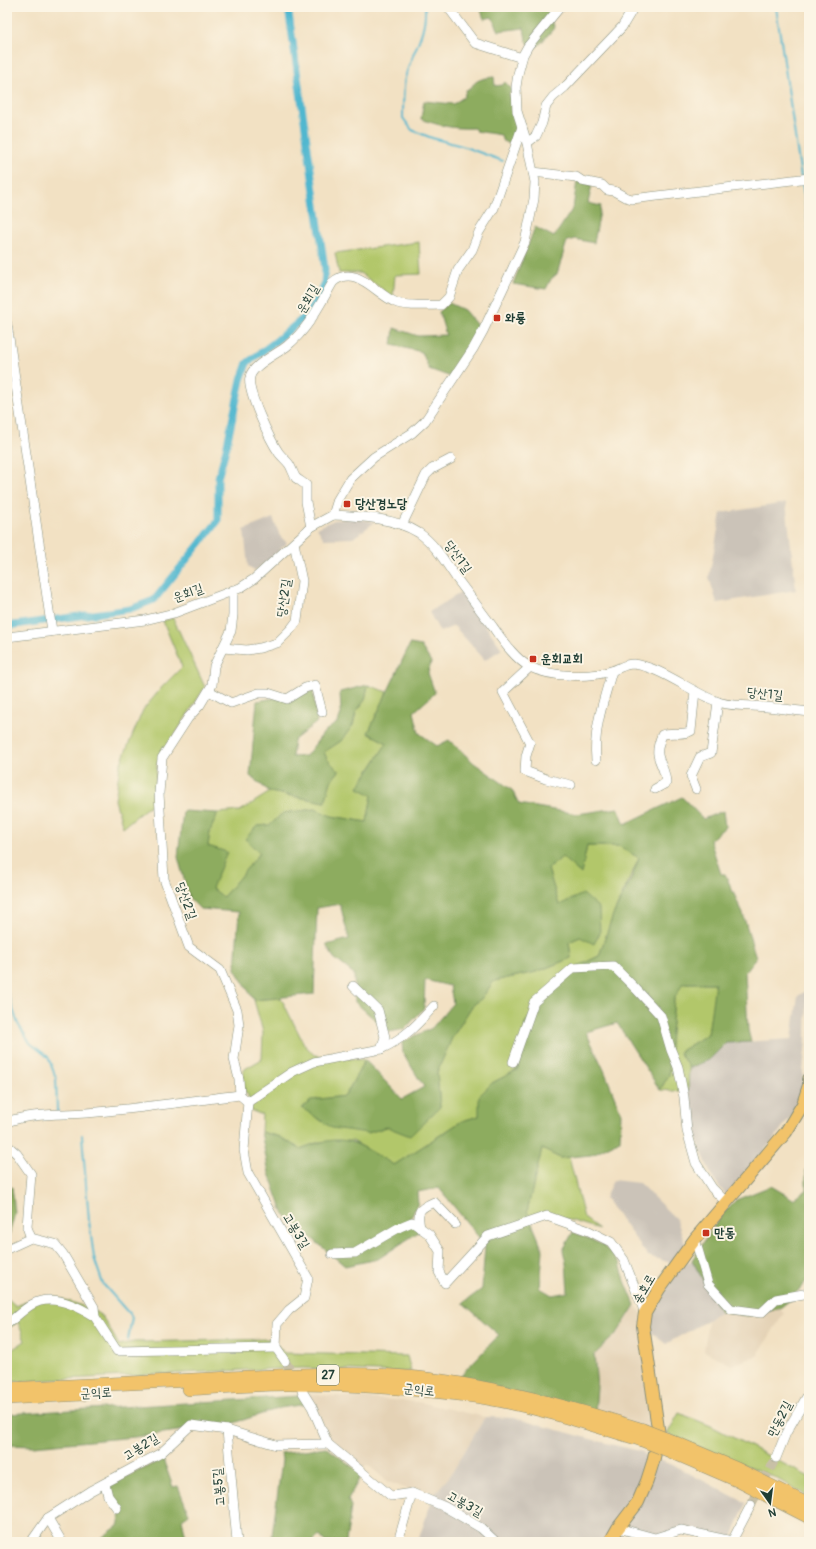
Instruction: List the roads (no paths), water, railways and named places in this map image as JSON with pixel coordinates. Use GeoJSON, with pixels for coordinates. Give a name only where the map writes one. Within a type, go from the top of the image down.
{"type":"FeatureCollection","features":[{"type":"Feature","properties":{"kind":"highway","name":"군익로"},"geometry":{"type":"LineString","coordinates":[[7,1388],[275,1375],[389,1376],[441,1381],[499,1391],[596,1415],[671,1446],[737,1468],[809,1505]]}},
{"type":"Feature","properties":{"kind":"highway","name":"군익로"},"geometry":{"type":"LineString","coordinates":[[7,1398],[287,1384],[365,1385],[427,1390],[483,1397],[642,1435]]}},
{"type":"Feature","properties":{"kind":"highway","name":"군익로"},"geometry":{"type":"LineString","coordinates":[[671,1446],[809,1517]]}},
{"type":"Feature","properties":{"kind":"main road","name":"송호로"},"geometry":{"type":"LineString","coordinates":[[610,1542],[618,1528],[638,1502],[651,1469],[659,1435],[643,1326],[645,1313],[659,1289],[695,1239],[786,1132],[803,1104],[809,1085],[809,1079]]}},
{"type":"Feature","properties":{"kind":"street"},"geometry":{"type":"LineString","coordinates":[[448,7],[475,43],[522,58]]}},
{"type":"Feature","properties":{"kind":"street"},"geometry":{"type":"LineString","coordinates":[[333,515],[338,499],[350,479],[374,457],[412,433],[425,421],[473,349],[493,312],[526,242],[534,199],[535,182],[527,143],[517,111],[516,99],[518,74],[522,58],[528,46],[560,7]]}},
{"type":"Feature","properties":{"kind":"street"},"geometry":{"type":"LineString","coordinates":[[527,143],[536,136],[542,123],[546,106],[622,27],[631,12],[630,7]]}},
{"type":"Feature","properties":{"kind":"street","name":"운회길"},"geometry":{"type":"LineString","coordinates":[[311,527],[306,502],[306,485],[296,477],[289,464],[279,453],[253,402],[249,386],[250,376],[256,367],[287,346],[303,332],[336,279],[345,276],[358,278],[396,303],[441,305],[446,301],[449,298],[458,270],[472,250],[479,232],[494,208],[522,127]]}},
{"type":"Feature","properties":{"kind":"street"},"geometry":{"type":"LineString","coordinates":[[532,172],[576,178],[582,181],[602,185],[607,190],[614,191],[632,199],[804,179]]}},
{"type":"Feature","properties":{"kind":"street"},"geometry":{"type":"LineString","coordinates":[[7,324],[52,629]]}},
{"type":"Feature","properties":{"kind":"street"},"geometry":{"type":"LineString","coordinates":[[402,525],[426,475],[432,469],[451,459]]}},
{"type":"Feature","properties":{"kind":"street","name":"운회길"},"geometry":{"type":"LineString","coordinates":[[7,637],[52,629],[145,620],[174,613],[233,590],[254,579],[311,527],[333,515]]}},
{"type":"Feature","properties":{"kind":"street","name":"당산1길"},"geometry":{"type":"LineString","coordinates":[[333,515],[378,519],[402,525],[417,532],[435,548],[498,634],[513,652],[530,666],[547,673],[564,675],[601,674],[612,671],[621,666],[634,664],[653,669],[718,702],[809,712]]}},
{"type":"Feature","properties":{"kind":"street","name":"당산2길"},"geometry":{"type":"LineString","coordinates":[[240,1095],[239,1078],[234,1059],[239,1025],[237,1010],[220,970],[189,947],[164,879],[159,793],[162,758],[188,718],[200,705],[209,691],[212,685],[214,666],[223,648],[247,650],[278,643],[291,630],[297,621],[302,581],[294,543]]}},
{"type":"Feature","properties":{"kind":"street"},"geometry":{"type":"LineString","coordinates":[[223,648],[231,631],[233,615],[233,590]]}},
{"type":"Feature","properties":{"kind":"street"},"geometry":{"type":"LineString","coordinates":[[530,666],[503,692],[530,743],[526,756],[525,771],[546,779],[571,785]]}},
{"type":"Feature","properties":{"kind":"street"},"geometry":{"type":"LineString","coordinates":[[596,760],[596,730],[612,671]]}},
{"type":"Feature","properties":{"kind":"street"},"geometry":{"type":"LineString","coordinates":[[209,691],[232,703],[259,693],[268,693],[287,700],[305,688],[315,685],[322,712]]}},
{"type":"Feature","properties":{"kind":"street"},"geometry":{"type":"LineString","coordinates":[[655,789],[666,783],[658,757],[658,746],[662,735],[668,732],[687,733],[691,731],[695,691]]}},
{"type":"Feature","properties":{"kind":"street"},"geometry":{"type":"LineString","coordinates":[[696,789],[691,776],[700,757],[712,753],[718,702]]}},
{"type":"Feature","properties":{"kind":"street"},"geometry":{"type":"LineString","coordinates":[[513,1062],[534,1002],[573,968],[613,966],[661,1016],[678,1068],[684,1097],[688,1130],[696,1163],[712,1188],[726,1202]]}},
{"type":"Feature","properties":{"kind":"street"},"geometry":{"type":"LineString","coordinates":[[353,986],[378,1010],[385,1037],[381,1049]]}},
{"type":"Feature","properties":{"kind":"street"},"geometry":{"type":"LineString","coordinates":[[7,1122],[43,1115],[86,1113],[157,1106],[240,1095],[248,1102],[292,1072],[314,1062],[381,1049],[411,1031],[434,1006]]}},
{"type":"Feature","properties":{"kind":"street","name":"고봉3길"},"geometry":{"type":"LineString","coordinates":[[248,1102],[244,1150],[248,1173],[308,1278],[304,1298],[289,1310],[276,1324],[276,1348]]}},
{"type":"Feature","properties":{"kind":"street"},"geometry":{"type":"LineString","coordinates":[[7,1145],[17,1154],[31,1174],[27,1227],[31,1238]]}},
{"type":"Feature","properties":{"kind":"street"},"geometry":{"type":"LineString","coordinates":[[420,1228],[418,1215],[420,1209],[434,1202],[455,1224]]}},
{"type":"Feature","properties":{"kind":"street"},"geometry":{"type":"LineString","coordinates":[[332,1254],[355,1253],[400,1227],[412,1222],[430,1234],[440,1251],[439,1272],[445,1283],[488,1236],[547,1216],[589,1231],[611,1242],[624,1260],[645,1313]]}},
{"type":"Feature","properties":{"kind":"street"},"geometry":{"type":"LineString","coordinates":[[7,1249],[31,1238],[55,1244],[63,1254],[94,1307],[95,1317]]}},
{"type":"Feature","properties":{"kind":"street"},"geometry":{"type":"LineString","coordinates":[[695,1239],[708,1284],[731,1309],[761,1313],[776,1299],[809,1293]]}},
{"type":"Feature","properties":{"kind":"street"},"geometry":{"type":"LineString","coordinates":[[7,1324],[32,1305],[43,1300],[60,1301],[82,1308],[95,1317],[117,1351],[276,1348],[285,1361]]}},
{"type":"Feature","properties":{"kind":"street"},"geometry":{"type":"LineString","coordinates":[[302,1391],[312,1407],[328,1444],[391,1496],[412,1493],[398,1542]]}},
{"type":"Feature","properties":{"kind":"street","name":"만동2길"},"geometry":{"type":"LineString","coordinates":[[776,1458],[786,1433],[809,1393]]}},
{"type":"Feature","properties":{"kind":"street","name":"고봉2길"},"geometry":{"type":"LineString","coordinates":[[31,1542],[48,1518],[90,1491],[161,1454],[191,1425],[227,1430],[276,1445],[328,1444]]}},
{"type":"Feature","properties":{"kind":"street","name":"고봉5길"},"geometry":{"type":"LineString","coordinates":[[227,1430],[237,1542]]}},
{"type":"Feature","properties":{"kind":"street"},"geometry":{"type":"LineString","coordinates":[[105,1484],[108,1496],[117,1508]]}},
{"type":"Feature","properties":{"kind":"street","name":"고봉3길"},"geometry":{"type":"LineString","coordinates":[[412,1493],[445,1507],[481,1528],[496,1542]]}},
{"type":"Feature","properties":{"kind":"street"},"geometry":{"type":"LineString","coordinates":[[618,1528],[655,1538],[681,1530],[732,1541],[751,1504]]}},
{"type":"Feature","properties":{"kind":"street"},"geometry":{"type":"LineString","coordinates":[[48,1518],[62,1542]]}},
{"type":"Feature","properties":{"kind":"waterway"},"geometry":{"type":"LineString","coordinates":[[7,626],[130,609],[154,600],[218,521],[218,478],[241,380],[247,363],[307,315],[324,285],[325,269],[288,7]]}},
{"type":"Feature","properties":{"kind":"waterway"},"geometry":{"type":"LineString","coordinates":[[425,7],[424,26],[405,78],[403,93],[403,118],[412,130],[503,161]]}},
{"type":"Feature","properties":{"kind":"waterway"},"geometry":{"type":"LineString","coordinates":[[776,7],[801,177]]}},
{"type":"Feature","properties":{"kind":"waterway"},"geometry":{"type":"LineString","coordinates":[[802,181],[809,232]]}},
{"type":"Feature","properties":{"kind":"waterway"},"geometry":{"type":"LineString","coordinates":[[7,992],[18,1024],[30,1043],[48,1057],[56,1078],[58,1111]]}},
{"type":"Feature","properties":{"kind":"waterway"},"geometry":{"type":"LineString","coordinates":[[82,1135],[89,1221],[94,1258],[103,1284],[132,1317],[128,1340]]}},
{"type":"Feature","properties":{"kind":"tunnel"},"geometry":{"type":"LineString","coordinates":[[285,1361],[296,1379]]}},
{"type":"Feature","properties":{"kind":"tunnel"},"geometry":{"type":"LineString","coordinates":[[751,1505],[776,1458]]}},
{"type":"Feature","properties":{"kind":"place","name":"와룡"},"geometry":{"type":"Point","coordinates":[497,318]}},
{"type":"Feature","properties":{"kind":"place","name":"당산경노당"},"geometry":{"type":"Point","coordinates":[347,504]}},
{"type":"Feature","properties":{"kind":"place","name":"운회교회"},"geometry":{"type":"Point","coordinates":[533,659]}},
{"type":"Feature","properties":{"kind":"place","name":"만동"},"geometry":{"type":"Point","coordinates":[706,1233]}}]}
